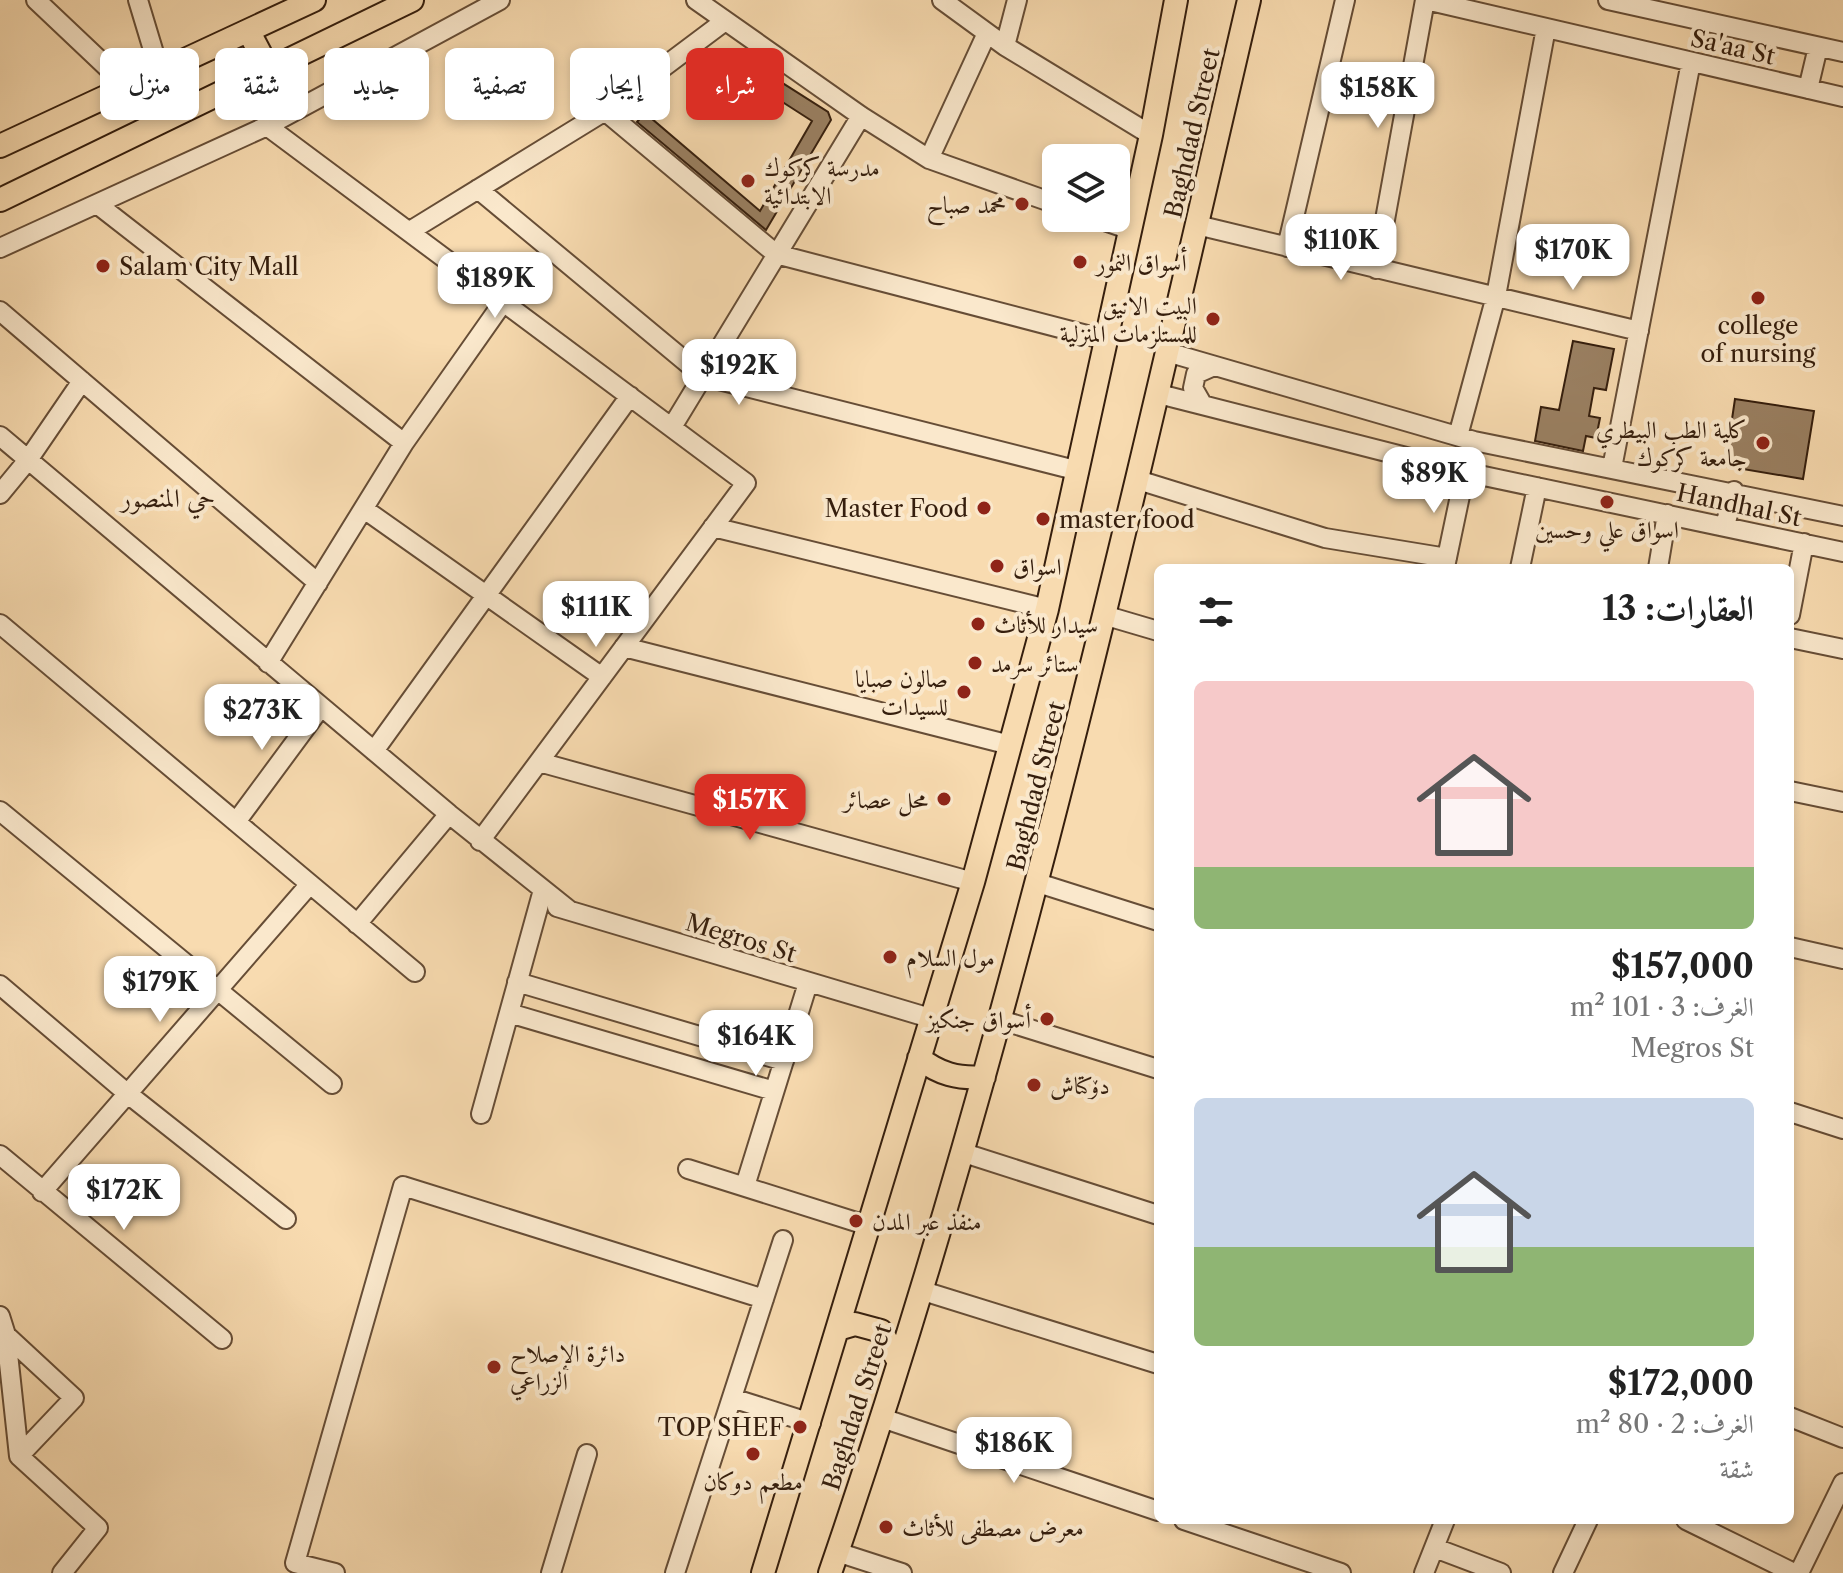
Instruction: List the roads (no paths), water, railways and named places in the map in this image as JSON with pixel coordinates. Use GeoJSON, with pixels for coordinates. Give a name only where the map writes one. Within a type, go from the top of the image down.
{"type":"FeatureCollection","features":[{"type":"Feature","properties":{"kind":"main road"},"geometry":{"type":"LineString","coordinates":[[199,55],[249,32],[286,6],[314,0]]}},
{"type":"Feature","properties":{"kind":"main road"},"geometry":{"type":"LineString","coordinates":[[308,51],[412,0]]}},
{"type":"Feature","properties":{"kind":"main road","name":"Baghdad Street"},"geometry":{"type":"LineString","coordinates":[[763,1573],[973,882],[1047,609],[1131,230],[1176,0]]}},
{"type":"Feature","properties":{"kind":"main road","name":"Baghdad Street"},"geometry":{"type":"LineString","coordinates":[[833,1563],[899,1362],[1001,1020],[1038,883],[1107,616],[1249,0]]}},
{"type":"Feature","properties":{"kind":"main road"},"geometry":{"type":"LineString","coordinates":[[249,32],[257,48]]}},
{"type":"Feature","properties":{"kind":"main road"},"geometry":{"type":"LineString","coordinates":[[0,200],[215,96]]}},
{"type":"Feature","properties":{"kind":"main road"},"geometry":{"type":"LineString","coordinates":[[0,146],[100,101]]}},
{"type":"Feature","properties":{"kind":"main road"},"geometry":{"type":"LineString","coordinates":[[919,1058],[929,1067],[956,1077],[984,1077]]}},
{"type":"Feature","properties":{"kind":"main road"},"geometry":{"type":"LineString","coordinates":[[838,1329],[855,1324],[881,1331],[899,1362]]}},
{"type":"Feature","properties":{"kind":"street"},"geometry":{"type":"LineString","coordinates":[[36,0],[100,61]]}},
{"type":"Feature","properties":{"kind":"street"},"geometry":{"type":"LineString","coordinates":[[138,0],[152,48]]}},
{"type":"Feature","properties":{"kind":"street"},"geometry":{"type":"LineString","coordinates":[[0,248],[267,126],[500,0]]}},
{"type":"Feature","properties":{"kind":"street"},"geometry":{"type":"LineString","coordinates":[[696,0],[861,116],[929,159],[1042,199]]}},
{"type":"Feature","properties":{"kind":"street"},"geometry":{"type":"LineString","coordinates":[[942,0],[1005,46],[1151,135]]}},
{"type":"Feature","properties":{"kind":"street"},"geometry":{"type":"LineString","coordinates":[[1005,46],[1017,0]]}},
{"type":"Feature","properties":{"kind":"street"},"geometry":{"type":"LineString","coordinates":[[1287,247],[1345,0]]}},
{"type":"Feature","properties":{"kind":"street"},"geometry":{"type":"LineString","coordinates":[[1376,269],[1426,0]]}},
{"type":"Feature","properties":{"kind":"street","name":"Sa'aa St"},"geometry":{"type":"LineString","coordinates":[[1426,0],[1843,97]]}},
{"type":"Feature","properties":{"kind":"street","name":"Sa'aa St"},"geometry":{"type":"LineString","coordinates":[[1608,0],[1687,9],[1843,52]]}},
{"type":"Feature","properties":{"kind":"street"},"geometry":{"type":"LineString","coordinates":[[670,62],[725,21]]}},
{"type":"Feature","properties":{"kind":"street"},"geometry":{"type":"LineString","coordinates":[[1458,436],[1496,296],[1546,28]]}},
{"type":"Feature","properties":{"kind":"street"},"geometry":{"type":"LineString","coordinates":[[929,159],[987,33]]}},
{"type":"Feature","properties":{"kind":"street"},"geometry":{"type":"LineString","coordinates":[[1808,89],[1818,47]]}},
{"type":"Feature","properties":{"kind":"street"},"geometry":{"type":"LineString","coordinates":[[1612,468],[1691,62]]}},
{"type":"Feature","properties":{"kind":"street"},"geometry":{"type":"LineString","coordinates":[[672,427],[861,116]]}},
{"type":"Feature","properties":{"kind":"street"},"geometry":{"type":"LineString","coordinates":[[410,231],[590,120]]}},
{"type":"Feature","properties":{"kind":"street"},"geometry":{"type":"LineString","coordinates":[[616,120],[776,254],[1106,340]]}},
{"type":"Feature","properties":{"kind":"street"},"geometry":{"type":"LineString","coordinates":[[267,126],[746,483],[480,841]]}},
{"type":"Feature","properties":{"kind":"street"},"geometry":{"type":"LineString","coordinates":[[478,189],[703,376],[1079,471]]}},
{"type":"Feature","properties":{"kind":"street"},"geometry":{"type":"LineString","coordinates":[[97,204],[404,443]]}},
{"type":"Feature","properties":{"kind":"street"},"geometry":{"type":"LineString","coordinates":[[1197,225],[1639,331]]}},
{"type":"Feature","properties":{"kind":"street"},"geometry":{"type":"LineString","coordinates":[[268,663],[404,443],[504,301]]}},
{"type":"Feature","properties":{"kind":"street"},"geometry":{"type":"LineString","coordinates":[[0,311],[318,583]]}},
{"type":"Feature","properties":{"kind":"street","name":"Handhal St"},"geometry":{"type":"LineString","coordinates":[[1167,352],[1458,436],[1843,516]]}},
{"type":"Feature","properties":{"kind":"street"},"geometry":{"type":"LineString","coordinates":[[1201,402],[1193,388],[1196,374],[1214,366]]}},
{"type":"Feature","properties":{"kind":"street"},"geometry":{"type":"LineString","coordinates":[[0,494],[28,460],[82,381]]}},
{"type":"Feature","properties":{"kind":"street","name":"Handhal St"},"geometry":{"type":"LineString","coordinates":[[1159,394],[1201,402],[1465,472],[1843,552]]}},
{"type":"Feature","properties":{"kind":"street"},"geometry":{"type":"LineString","coordinates":[[374,751],[630,396]]}},
{"type":"Feature","properties":{"kind":"street"},"geometry":{"type":"LineString","coordinates":[[0,436],[449,814],[541,896],[481,1114]]}},
{"type":"Feature","properties":{"kind":"street"},"geometry":{"type":"LineString","coordinates":[[1138,480],[1325,538],[1446,563],[1465,472]]}},
{"type":"Feature","properties":{"kind":"street"},"geometry":{"type":"LineString","coordinates":[[1521,564],[1537,487]]}},
{"type":"Feature","properties":{"kind":"street"},"geometry":{"type":"LineString","coordinates":[[1725,526],[1734,491]]}},
{"type":"Feature","properties":{"kind":"street"},"geometry":{"type":"LineString","coordinates":[[364,509],[602,677]]}},
{"type":"Feature","properties":{"kind":"street"},"geometry":{"type":"LineString","coordinates":[[1659,564],[1667,514]]}},
{"type":"Feature","properties":{"kind":"street"},"geometry":{"type":"LineString","coordinates":[[713,527],[1047,609]]}},
{"type":"Feature","properties":{"kind":"street"},"geometry":{"type":"LineString","coordinates":[[1794,594],[1804,543]]}},
{"type":"Feature","properties":{"kind":"street"},"geometry":{"type":"LineString","coordinates":[[1107,616],[1154,630]]}},
{"type":"Feature","properties":{"kind":"street"},"geometry":{"type":"LineString","coordinates":[[0,624],[415,972]]}},
{"type":"Feature","properties":{"kind":"street"},"geometry":{"type":"LineString","coordinates":[[1794,639],[1843,649]]}},
{"type":"Feature","properties":{"kind":"street"},"geometry":{"type":"LineString","coordinates":[[624,647],[1010,745]]}},
{"type":"Feature","properties":{"kind":"street"},"geometry":{"type":"LineString","coordinates":[[236,822],[321,707]]}},
{"type":"Feature","properties":{"kind":"street"},"geometry":{"type":"LineString","coordinates":[[539,762],[973,882]]}},
{"type":"Feature","properties":{"kind":"street"},"geometry":{"type":"LineString","coordinates":[[1794,792],[1843,802]]}},
{"type":"Feature","properties":{"kind":"street"},"geometry":{"type":"LineString","coordinates":[[0,811],[216,992],[332,1084]]}},
{"type":"Feature","properties":{"kind":"street"},"geometry":{"type":"LineString","coordinates":[[357,924],[449,814]]}},
{"type":"Feature","properties":{"kind":"street"},"geometry":{"type":"LineString","coordinates":[[1038,883],[1154,920]]}},
{"type":"Feature","properties":{"kind":"street"},"geometry":{"type":"LineString","coordinates":[[42,1192],[310,884]]}},
{"type":"Feature","properties":{"kind":"street","name":"Megros St"},"geometry":{"type":"LineString","coordinates":[[541,896],[569,910],[930,1018]]}},
{"type":"Feature","properties":{"kind":"street"},"geometry":{"type":"LineString","coordinates":[[1794,948],[1843,959]]}},
{"type":"Feature","properties":{"kind":"street"},"geometry":{"type":"LineString","coordinates":[[517,982],[784,1061]]}},
{"type":"Feature","properties":{"kind":"street"},"geometry":{"type":"LineString","coordinates":[[745,1186],[808,983]]}},
{"type":"Feature","properties":{"kind":"street"},"geometry":{"type":"LineString","coordinates":[[0,985],[128,1094],[286,1219]]}},
{"type":"Feature","properties":{"kind":"street"},"geometry":{"type":"LineString","coordinates":[[509,1013],[774,1091]]}},
{"type":"Feature","properties":{"kind":"street"},"geometry":{"type":"LineString","coordinates":[[1001,1020],[1154,1068]]}},
{"type":"Feature","properties":{"kind":"street"},"geometry":{"type":"LineString","coordinates":[[1794,1113],[1843,1129]]}},
{"type":"Feature","properties":{"kind":"street"},"geometry":{"type":"LineString","coordinates":[[961,1152],[1154,1214]]}},
{"type":"Feature","properties":{"kind":"street"},"geometry":{"type":"LineString","coordinates":[[0,1155],[222,1339]]}},
{"type":"Feature","properties":{"kind":"street"},"geometry":{"type":"LineString","coordinates":[[688,1169],[869,1226]]}},
{"type":"Feature","properties":{"kind":"street"},"geometry":{"type":"LineString","coordinates":[[335,1573],[295,1563],[403,1186],[764,1299]]}},
{"type":"Feature","properties":{"kind":"street"},"geometry":{"type":"LineString","coordinates":[[675,1573],[783,1240]]}},
{"type":"Feature","properties":{"kind":"street"},"geometry":{"type":"LineString","coordinates":[[920,1290],[1154,1363]]}},
{"type":"Feature","properties":{"kind":"street"},"geometry":{"type":"LineString","coordinates":[[0,1316],[6,1335],[19,1456],[98,1528],[62,1573]]}},
{"type":"Feature","properties":{"kind":"street"},"geometry":{"type":"LineString","coordinates":[[6,1335],[74,1398],[19,1456]]}},
{"type":"Feature","properties":{"kind":"street"},"geometry":{"type":"LineString","coordinates":[[0,1407],[12,1391]]}},
{"type":"Feature","properties":{"kind":"street"},"geometry":{"type":"LineString","coordinates":[[732,1398],[811,1423]]}},
{"type":"Feature","properties":{"kind":"street"},"geometry":{"type":"LineString","coordinates":[[882,1418],[1154,1510]]}},
{"type":"Feature","properties":{"kind":"street"},"geometry":{"type":"LineString","coordinates":[[1794,1419],[1843,1438]]}},
{"type":"Feature","properties":{"kind":"street"},"geometry":{"type":"LineString","coordinates":[[551,1573],[587,1454]]}},
{"type":"Feature","properties":{"kind":"street"},"geometry":{"type":"LineString","coordinates":[[1694,1524],[1797,1573],[1843,1483]]}},
{"type":"Feature","properties":{"kind":"street"},"geometry":{"type":"LineString","coordinates":[[1196,1524],[1341,1573]]}},
{"type":"Feature","properties":{"kind":"street"},"geometry":{"type":"LineString","coordinates":[[1424,1573],[1444,1524]]}},
{"type":"Feature","properties":{"kind":"street"},"geometry":{"type":"LineString","coordinates":[[1563,1573],[1586,1524]]}},
{"type":"Feature","properties":{"kind":"street"},"geometry":{"type":"LineString","coordinates":[[1435,1548],[1501,1573]]}},
{"type":"Feature","properties":{"kind":"street"},"geometry":{"type":"LineString","coordinates":[[833,1563],[902,1573]]}},
{"type":"Feature","properties":{"kind":"place","name":"مدرسة كركوك الابتدائية"},"geometry":{"type":"Point","coordinates":[748,181]}},
{"type":"Feature","properties":{"kind":"place","name":"محمد صباح"},"geometry":{"type":"Point","coordinates":[1022,204]}},
{"type":"Feature","properties":{"kind":"place","name":"أسواق النمور"},"geometry":{"type":"Point","coordinates":[1080,262]}},
{"type":"Feature","properties":{"kind":"place","name":"Salam City Mall"},"geometry":{"type":"Point","coordinates":[103,266]}},
{"type":"Feature","properties":{"kind":"place","name":"college of nursing"},"geometry":{"type":"Point","coordinates":[1758,298]}},
{"type":"Feature","properties":{"kind":"place","name":"البيت الانيق للمستلزمات المنزلية"},"geometry":{"type":"Point","coordinates":[1213,319]}},
{"type":"Feature","properties":{"kind":"place","name":"كلية الطب البيطري جامعة كركوك"},"geometry":{"type":"Point","coordinates":[1763,443]}},
{"type":"Feature","properties":{"kind":"place","name":"اسواق علي وحسين"},"geometry":{"type":"Point","coordinates":[1607,502]}},
{"type":"Feature","properties":{"kind":"place","name":"Master Food"},"geometry":{"type":"Point","coordinates":[984,508]}},
{"type":"Feature","properties":{"kind":"place","name":"master food"},"geometry":{"type":"Point","coordinates":[1043,519]}},
{"type":"Feature","properties":{"kind":"place","name":"اسواق"},"geometry":{"type":"Point","coordinates":[997,566]}},
{"type":"Feature","properties":{"kind":"place","name":"سيدار للأثاث"},"geometry":{"type":"Point","coordinates":[978,624]}},
{"type":"Feature","properties":{"kind":"place","name":"ستائر سرمد"},"geometry":{"type":"Point","coordinates":[975,663]}},
{"type":"Feature","properties":{"kind":"place","name":"صالون صبايا للسيدات"},"geometry":{"type":"Point","coordinates":[964,692]}},
{"type":"Feature","properties":{"kind":"place","name":"محل عصائر"},"geometry":{"type":"Point","coordinates":[944,799]}},
{"type":"Feature","properties":{"kind":"place","name":"مول السلام"},"geometry":{"type":"Point","coordinates":[890,957]}},
{"type":"Feature","properties":{"kind":"place","name":"أسواق جنكيز"},"geometry":{"type":"Point","coordinates":[1047,1019]}},
{"type":"Feature","properties":{"kind":"place","name":"دۆکتاش"},"geometry":{"type":"Point","coordinates":[1034,1085]}},
{"type":"Feature","properties":{"kind":"place","name":"منفذ عبر المدن"},"geometry":{"type":"Point","coordinates":[856,1221]}},
{"type":"Feature","properties":{"kind":"place","name":"دائرة الإصلاح الزراعي"},"geometry":{"type":"Point","coordinates":[494,1367]}},
{"type":"Feature","properties":{"kind":"place","name":"TOP SHEF"},"geometry":{"type":"Point","coordinates":[800,1427]}},
{"type":"Feature","properties":{"kind":"place","name":"مطعم دوكان"},"geometry":{"type":"Point","coordinates":[753,1454]}},
{"type":"Feature","properties":{"kind":"place","name":"معرض مصطفى للأثاث"},"geometry":{"type":"Point","coordinates":[886,1527]}},
{"type":"Feature","properties":{"kind":"district","name":"حي المنصور"},"geometry":{"type":"Point","coordinates":[168,498]}}]}
